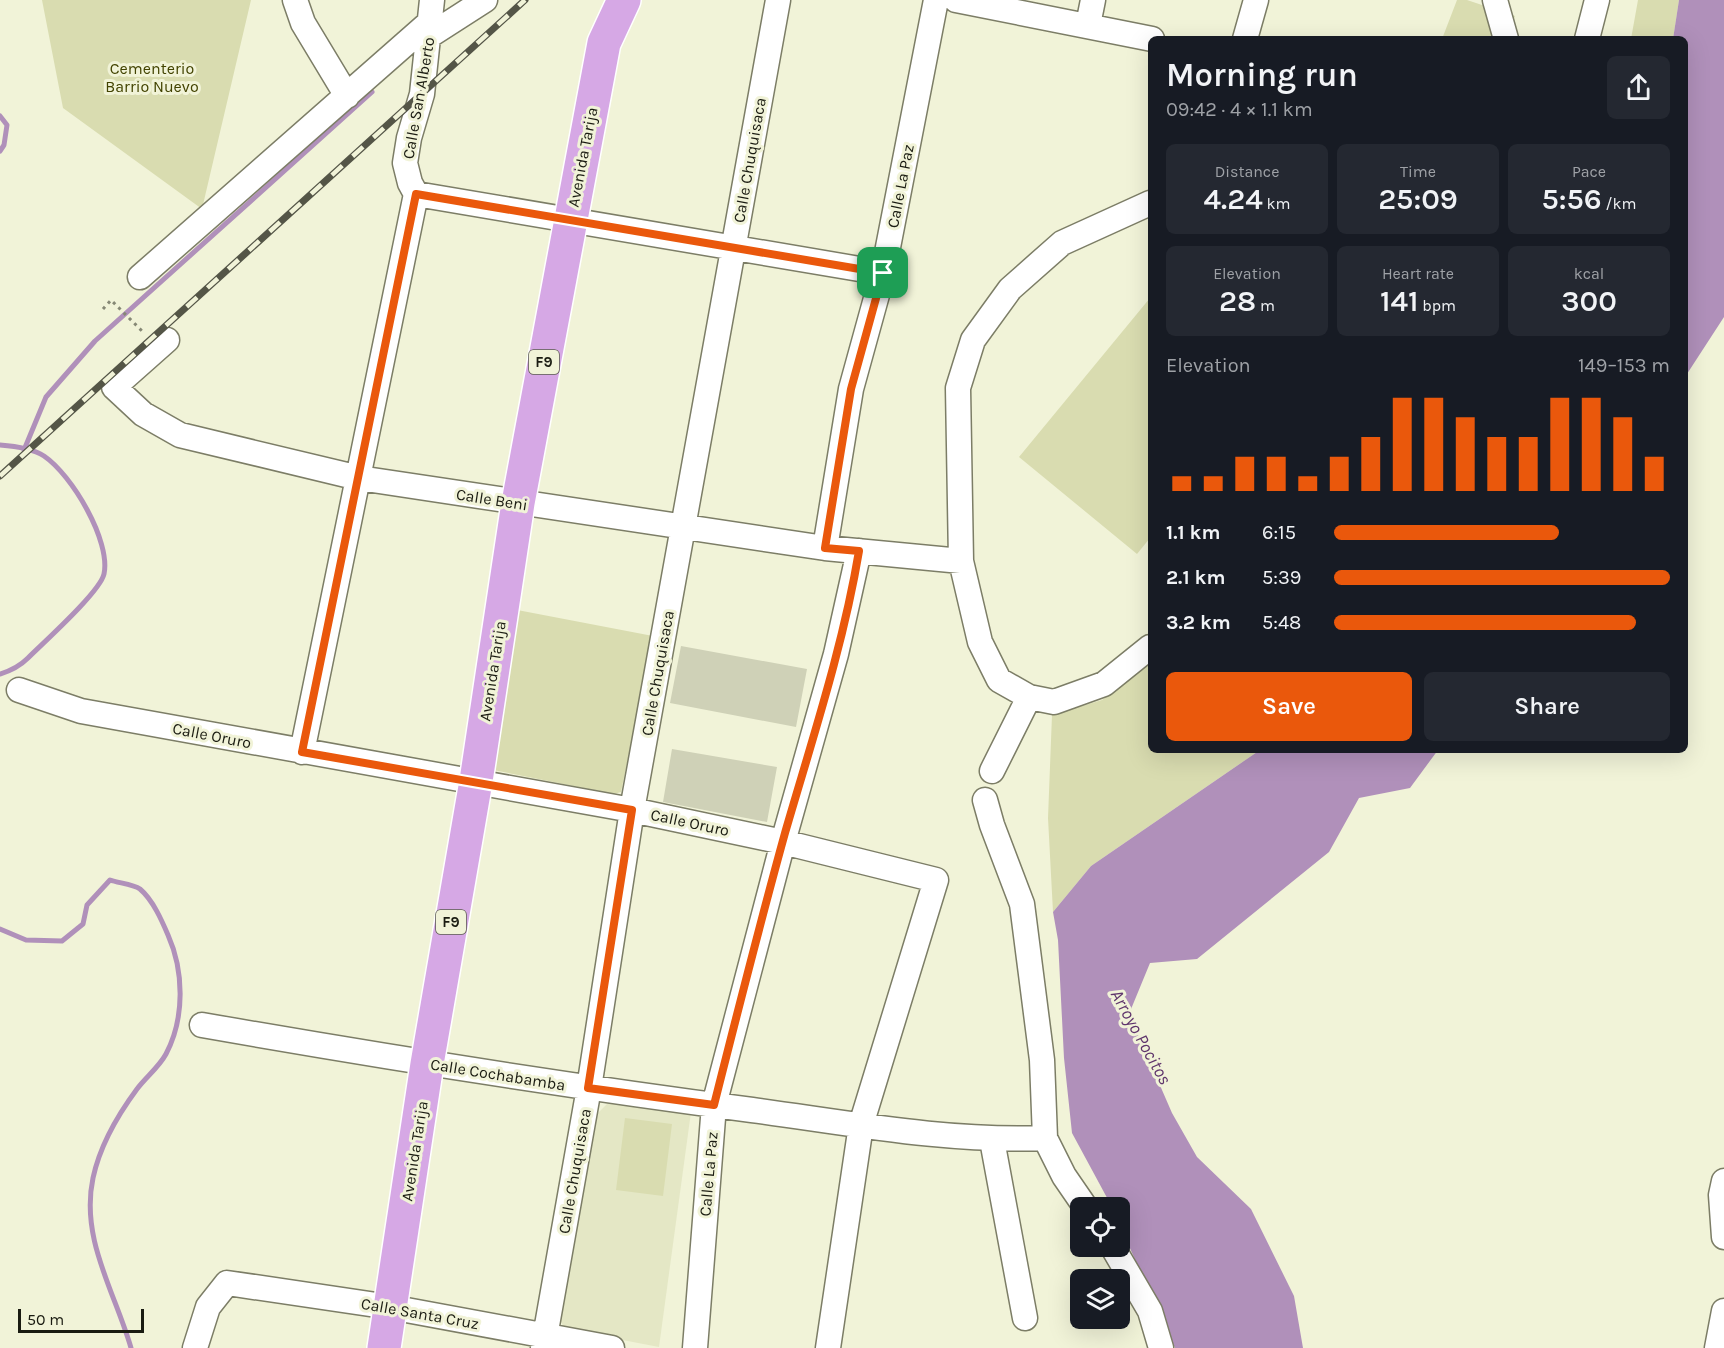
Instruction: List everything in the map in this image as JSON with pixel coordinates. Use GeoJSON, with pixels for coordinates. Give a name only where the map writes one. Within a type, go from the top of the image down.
{"type":"FeatureCollection","features":[{"type":"Feature","properties":{"kind":"highway","name":"Avenida Tarija"},"geometry":{"type":"LineString","coordinates":[[384,1348],[427,1064],[476,781],[518,503],[604,43],[624,0]]}},
{"type":"Feature","properties":{"kind":"street"},"geometry":{"type":"LineString","coordinates":[[295,0],[303,23],[347,96]]}},
{"type":"Feature","properties":{"kind":"street"},"geometry":{"type":"LineString","coordinates":[[140,277],[347,96],[430,20],[485,0]]}},
{"type":"Feature","properties":{"kind":"street"},"geometry":{"type":"LineString","coordinates":[[604,43],[610,0]]}},
{"type":"Feature","properties":{"kind":"street","name":"Calle Chuquisaca"},"geometry":{"type":"LineString","coordinates":[[544,1342],[588,1088],[632,810],[777,0]]}},
{"type":"Feature","properties":{"kind":"street","name":"Calle La Paz"},"geometry":{"type":"LineString","coordinates":[[825,548],[851,389],[883,273],[936,0]]}},
{"type":"Feature","properties":{"kind":"street"},"geometry":{"type":"LineString","coordinates":[[956,0],[1148,38]]}},
{"type":"Feature","properties":{"kind":"street"},"geometry":{"type":"LineString","coordinates":[[1088,25],[1093,0]]}},
{"type":"Feature","properties":{"kind":"street"},"geometry":{"type":"LineString","coordinates":[[1246,36],[1256,0]]}},
{"type":"Feature","properties":{"kind":"street"},"geometry":{"type":"LineString","coordinates":[[1495,0],[1505,36]]}},
{"type":"Feature","properties":{"kind":"street"},"geometry":{"type":"LineString","coordinates":[[1588,36],[1597,0]]}},
{"type":"Feature","properties":{"kind":"street","name":"Calle San Alberto"},"geometry":{"type":"LineString","coordinates":[[416,194],[410,183],[405,163],[409,138],[422,94],[430,20]]}},
{"type":"Feature","properties":{"kind":"street"},"geometry":{"type":"LineString","coordinates":[[302,752],[416,194],[883,273]]}},
{"type":"Feature","properties":{"kind":"street"},"geometry":{"type":"LineString","coordinates":[[1148,204],[1062,243],[1010,289],[973,340],[958,388],[961,561],[980,642],[999,680],[1029,697],[1054,702],[1104,684],[1148,649]]}},
{"type":"Feature","properties":{"kind":"street","name":"Calle Beni"},"geometry":{"type":"LineString","coordinates":[[157,337],[114,387],[143,414],[180,435],[359,478],[825,548],[961,561]]}},
{"type":"Feature","properties":{"kind":"street","name":"Calle La Paz"},"geometry":{"type":"LineString","coordinates":[[695,1348],[714,1105],[783,842],[836,654],[859,551]]}},
{"type":"Feature","properties":{"kind":"street","name":"Calle Oruro"},"geometry":{"type":"LineString","coordinates":[[19,690],[81,711],[632,810],[783,842],[936,880],[861,1125]]}},
{"type":"Feature","properties":{"kind":"street"},"geometry":{"type":"LineString","coordinates":[[992,771],[1029,697]]}},
{"type":"Feature","properties":{"kind":"street"},"geometry":{"type":"LineString","coordinates":[[985,800],[1022,904],[1042,1060],[1045,1138],[1064,1176],[1078,1197]]}},
{"type":"Feature","properties":{"kind":"street","name":"Calle Cochabamba"},"geometry":{"type":"LineString","coordinates":[[202,1025],[427,1064],[861,1125],[992,1140],[1045,1138]]}},
{"type":"Feature","properties":{"kind":"street"},"geometry":{"type":"LineString","coordinates":[[828,1348],[861,1125]]}},
{"type":"Feature","properties":{"kind":"street"},"geometry":{"type":"LineString","coordinates":[[992,1140],[1025,1318]]}},
{"type":"Feature","properties":{"kind":"street"},"geometry":{"type":"LineString","coordinates":[[1724,1181],[1721,1195],[1724,1236]]}},
{"type":"Feature","properties":{"kind":"street"},"geometry":{"type":"LineString","coordinates":[[1118,1257],[1150,1311],[1161,1348]]}},
{"type":"Feature","properties":{"kind":"street","name":"Calle Santa Cruz"},"geometry":{"type":"LineString","coordinates":[[195,1348],[208,1307],[227,1283],[390,1307],[544,1342],[612,1348]]}},
{"type":"Feature","properties":{"kind":"street"},"geometry":{"type":"LineString","coordinates":[[1717,1348],[1724,1311]]}},
{"type":"Feature","properties":{"kind":"path"},"geometry":{"type":"LineString","coordinates":[[103,309],[111,300],[157,337]]}},
{"type":"Feature","properties":{"kind":"shaded area"},"geometry":{"type":"Polygon","coordinates":[[[1679,0],[1724,0],[1724,317],[1688,372],[1688,36],[1673,36],[1679,0]]]}},
{"type":"Feature","properties":{"kind":"shaded area"},"geometry":{"type":"Polygon","coordinates":[[[1256,753],[1436,753],[1410,788],[1359,798],[1329,852],[1197,959],[1150,963],[1129,1014],[1172,1113],[1197,1157],[1251,1209],[1294,1296],[1303,1348],[1175,1348],[1130,1248],[1130,1197],[1107,1197],[1072,1133],[1064,1058],[1058,940],[1053,912],[1091,866],[1256,753]]]}},
{"type":"Feature","properties":{"kind":"shaded area"},"geometry":{"type":"Polygon","coordinates":[[[609,1102],[691,1112],[659,1347],[565,1329],[560,1320],[598,1113],[609,1102]]]}},
{"type":"Feature","properties":{"kind":"green space","name":"Cementerio Barrio Nuevo"},"geometry":{"type":"Polygon","coordinates":[[[42,0],[251,0],[202,209],[63,108],[42,0]]]}},
{"type":"Feature","properties":{"kind":"green space"},"geometry":{"type":"Polygon","coordinates":[[[1457,0],[1467,0],[1515,16],[1508,36],[1443,36],[1457,0]]]}},
{"type":"Feature","properties":{"kind":"green space"},"geometry":{"type":"Polygon","coordinates":[[[1638,0],[1679,0],[1673,36],[1632,36],[1638,0]]]}},
{"type":"Feature","properties":{"kind":"green space"},"geometry":{"type":"Polygon","coordinates":[[[1148,300],[1148,540],[1137,554],[1019,457],[1148,300]]]}},
{"type":"Feature","properties":{"kind":"green space"},"geometry":{"type":"Polygon","coordinates":[[[512,609],[653,636],[621,792],[614,794],[488,769],[512,609]]]}},
{"type":"Feature","properties":{"kind":"green space"},"geometry":{"type":"Polygon","coordinates":[[[1148,665],[1148,753],[1256,753],[1091,866],[1053,912],[1048,818],[1052,715],[1102,700],[1148,665]]]}},
{"type":"Feature","properties":{"kind":"green space"},"geometry":{"type":"Polygon","coordinates":[[[625,1118],[672,1124],[663,1196],[616,1190],[625,1118]]]}},
{"type":"Feature","properties":{"kind":"building"},"geometry":{"type":"Polygon","coordinates":[[[681,646],[807,669],[796,727],[670,703],[681,646]]]}},
{"type":"Feature","properties":{"kind":"building"},"geometry":{"type":"Polygon","coordinates":[[[672,749],[777,767],[767,822],[663,802],[672,749]]]}},
{"type":"Feature","properties":{"kind":"waterway"},"geometry":{"type":"LineString","coordinates":[[24,450],[46,397],[95,341],[372,92]]}},
{"type":"Feature","properties":{"kind":"waterway"},"geometry":{"type":"LineString","coordinates":[[0,116],[7,125],[4,145],[0,151]]}},
{"type":"Feature","properties":{"kind":"waterway"},"geometry":{"type":"LineString","coordinates":[[0,445],[34,451],[55,465],[87,510],[102,544],[105,560],[104,574],[100,582],[82,605],[25,661],[0,674]]}},
{"type":"Feature","properties":{"kind":"waterway"},"geometry":{"type":"LineString","coordinates":[[0,929],[26,940],[62,941],[83,924],[87,905],[110,880],[133,886],[145,894],[160,917],[173,949],[180,995],[177,1025],[163,1059],[137,1089],[110,1131],[96,1166],[90,1201],[95,1244],[131,1348]]}},
{"type":"Feature","properties":{"kind":"railway"},"geometry":{"type":"LineString","coordinates":[[0,476],[525,0]]}},
{"type":"Feature","properties":{"kind":"route"},"geometry":{"type":"LineString","coordinates":[[416,194],[883,273],[851,389],[825,548],[859,551],[855,576],[714,1105],[588,1088],[632,810],[302,752],[416,194]]}},
{"type":"Feature","properties":{"kind":"water label","name":"Arroyo Pocitos"},"geometry":{"type":"Point","coordinates":[1141,1037]}}]}
